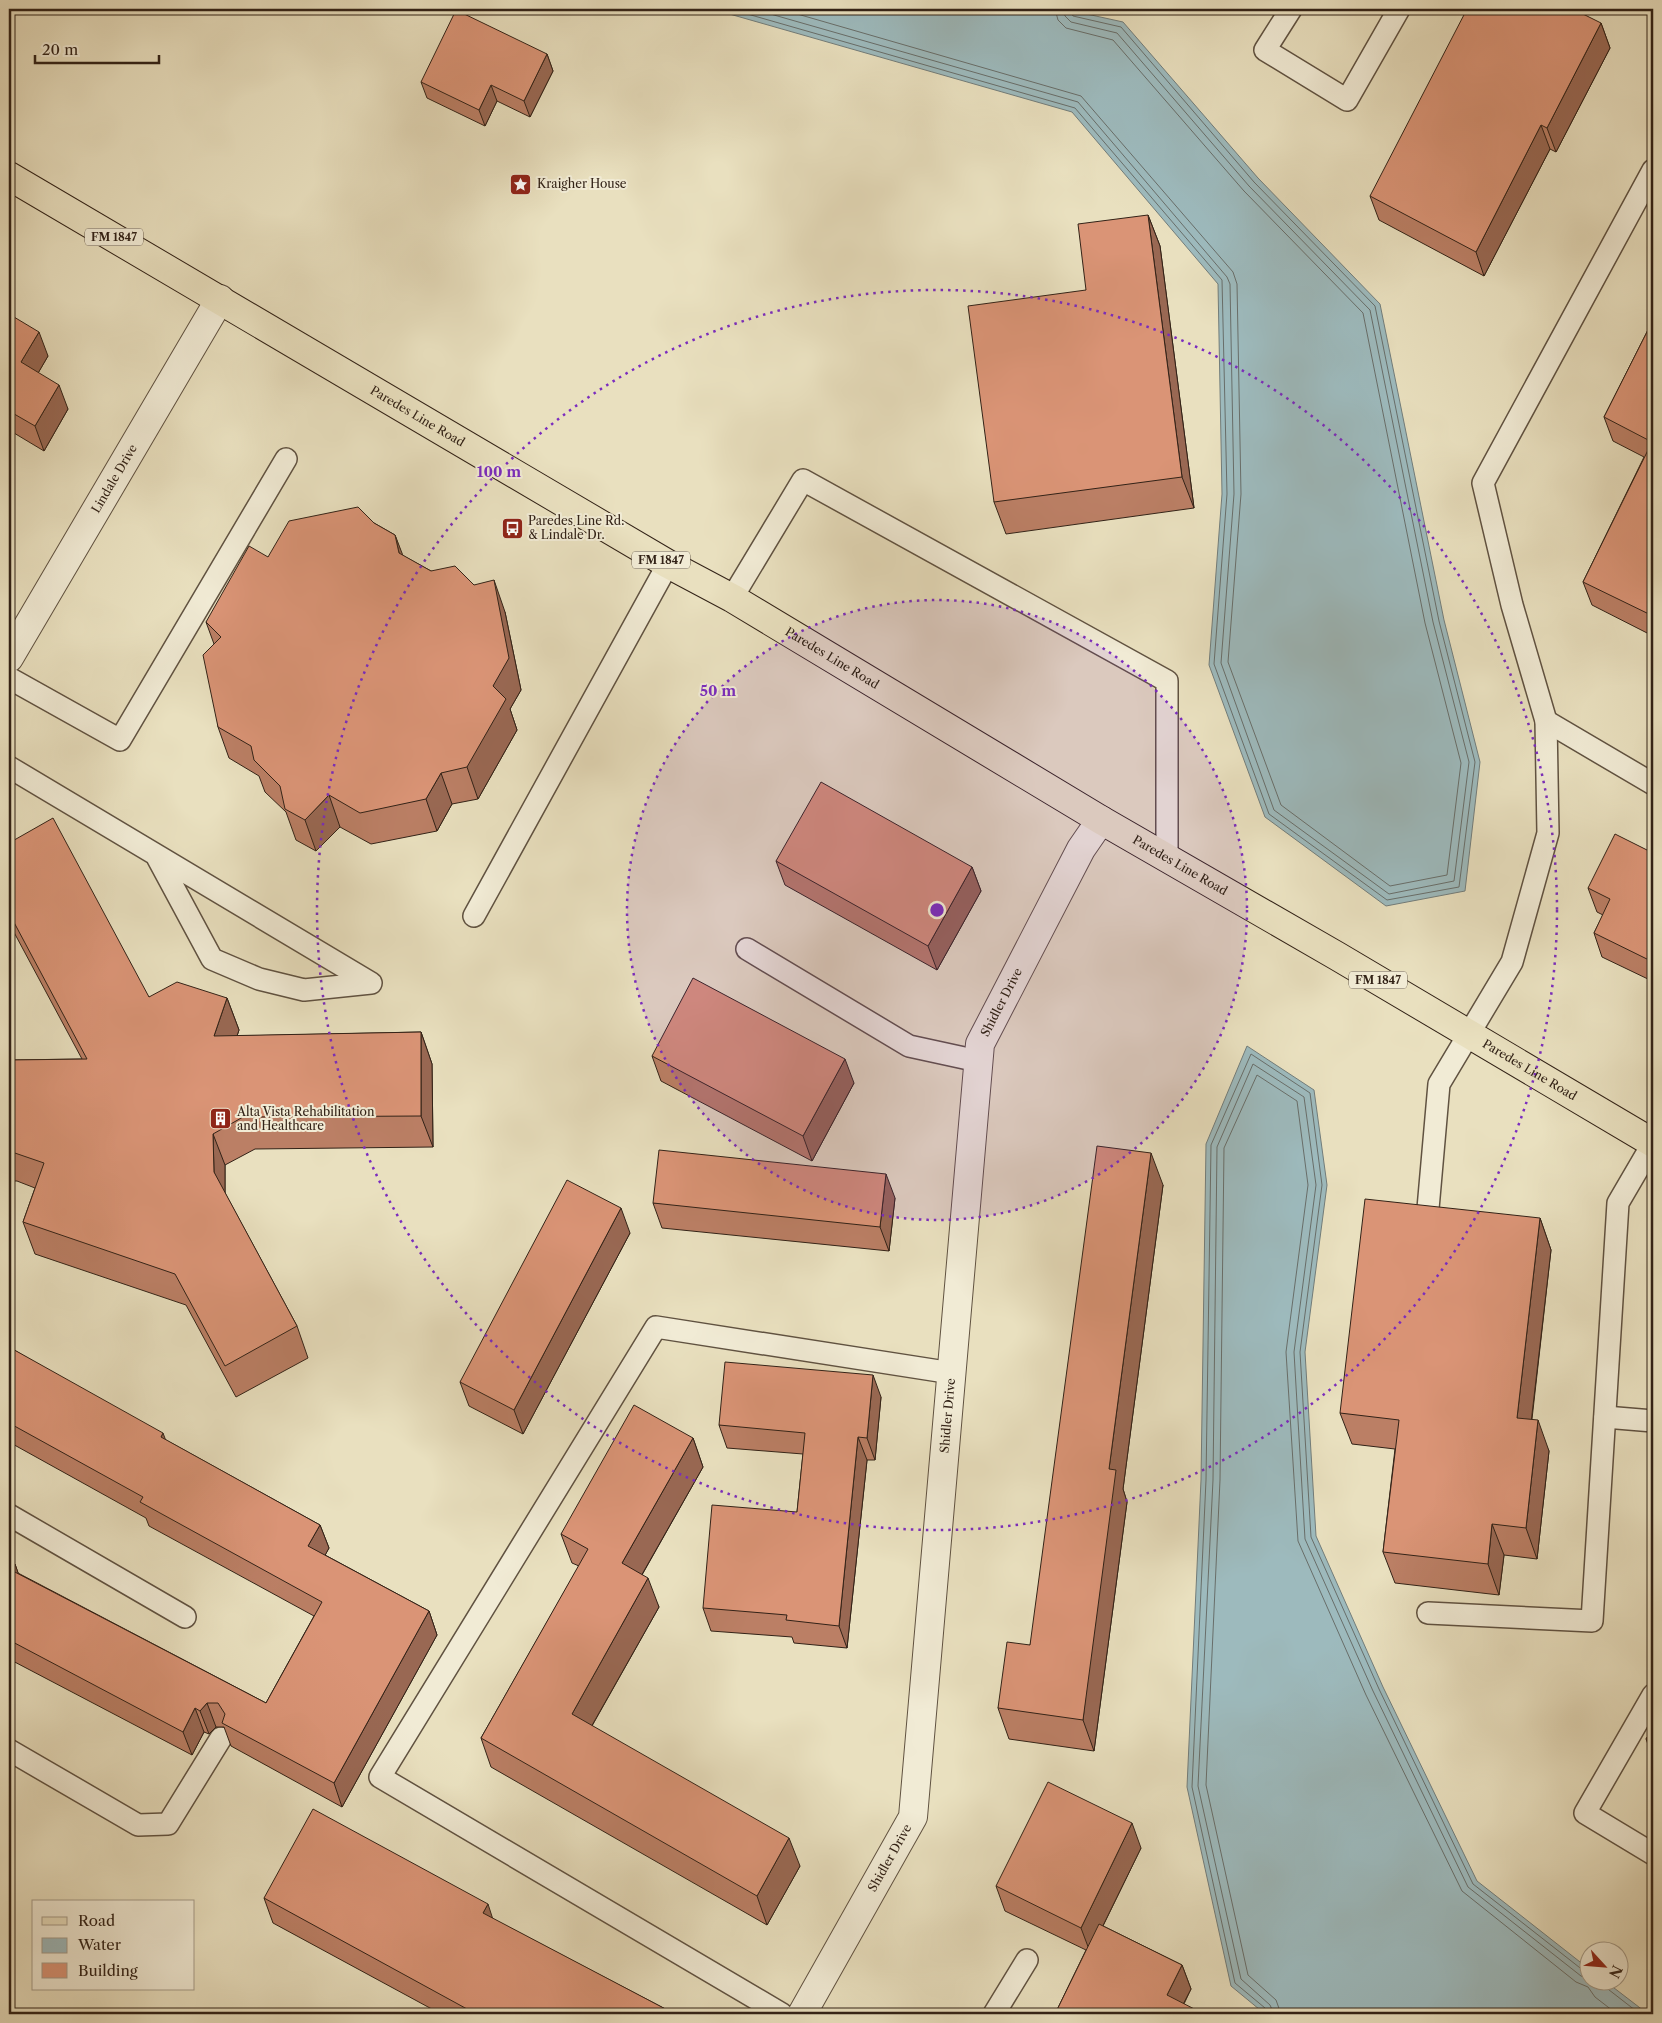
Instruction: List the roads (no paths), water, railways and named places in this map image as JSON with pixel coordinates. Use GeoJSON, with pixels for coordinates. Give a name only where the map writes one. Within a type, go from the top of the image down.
{"type":"FeatureCollection","features":[{"type":"Feature","properties":{"kind":"main road","name":"Paredes Line Road"},"geometry":{"type":"LineString","coordinates":[[9,176],[668,564],[732,598],[1101,820],[1653,1143]]}},
{"type":"Feature","properties":{"kind":"street","name":"Lindale Drive"},"geometry":{"type":"LineString","coordinates":[[9,658],[220,299]]}},
{"type":"Feature","properties":{"kind":"street","name":"Shidler Drive"},"geometry":{"type":"LineString","coordinates":[[802,2014],[913,1817],[980,1044],[1081,849],[1101,820]]}},
{"type":"Feature","properties":{"kind":"lane"},"geometry":{"type":"LineString","coordinates":[[1291,9],[1266,50],[1346,100],[1399,9]]}},
{"type":"Feature","properties":{"kind":"lane"},"geometry":{"type":"LineString","coordinates":[[1427,1220],[1439,1084],[1512,962],[1548,833],[1546,721],[1512,605],[1483,483],[1653,170]]}},
{"type":"Feature","properties":{"kind":"lane"},"geometry":{"type":"LineString","coordinates":[[9,678],[120,740],[286,459]]}},
{"type":"Feature","properties":{"kind":"lane"},"geometry":{"type":"LineString","coordinates":[[732,598],[803,480],[1167,681],[1167,858]]}},
{"type":"Feature","properties":{"kind":"lane"},"geometry":{"type":"LineString","coordinates":[[474,916],[668,564]]}},
{"type":"Feature","properties":{"kind":"lane"},"geometry":{"type":"LineString","coordinates":[[1546,721],[1653,784]]}},
{"type":"Feature","properties":{"kind":"lane"},"geometry":{"type":"LineString","coordinates":[[11,774],[156,855],[371,983],[304,990],[259,979],[212,959],[156,855]]}},
{"type":"Feature","properties":{"kind":"lane"},"geometry":{"type":"LineString","coordinates":[[747,949],[910,1046],[978,1062]]}},
{"type":"Feature","properties":{"kind":"lane"},"geometry":{"type":"LineString","coordinates":[[1428,1613],[1592,1621],[1618,1203],[1653,1143]]}},
{"type":"Feature","properties":{"kind":"lane"},"geometry":{"type":"LineString","coordinates":[[782,2014],[380,1777],[656,1327],[952,1373]]}},
{"type":"Feature","properties":{"kind":"lane"},"geometry":{"type":"LineString","coordinates":[[1605,1418],[1653,1420]]}},
{"type":"Feature","properties":{"kind":"lane"},"geometry":{"type":"LineString","coordinates":[[9,1514],[185,1617]]}},
{"type":"Feature","properties":{"kind":"lane"},"geometry":{"type":"LineString","coordinates":[[1653,1695],[1585,1813],[1653,1854]]}},
{"type":"Feature","properties":{"kind":"lane"},"geometry":{"type":"LineString","coordinates":[[9,1750],[138,1825],[168,1824],[221,1738]]}},
{"type":"Feature","properties":{"kind":"lane"},"geometry":{"type":"LineString","coordinates":[[994,2014],[1028,1960]]}},
{"type":"Feature","properties":{"kind":"water"},"geometry":{"type":"Polygon","coordinates":[[[712,9],[1064,9],[1123,22],[1258,178],[1380,304],[1444,620],[1480,762],[1465,891],[1386,906],[1265,817],[1209,665],[1222,494],[1218,284],[1072,112],[712,9]]]}},
{"type":"Feature","properties":{"kind":"water"},"geometry":{"type":"Polygon","coordinates":[[[1247,1046],[1314,1090],[1327,1185],[1305,1352],[1316,1536],[1383,1687],[1477,1881],[1580,1962],[1580,1990],[1617,1990],[1648,2014],[1265,2014],[1231,1986],[1187,1787],[1201,1480],[1206,1144],[1247,1046]]]}},
{"type":"Feature","properties":{"kind":"place","name":"Kraigher House"},"geometry":{"type":"Point","coordinates":[521,184]}},
{"type":"Feature","properties":{"kind":"place","name":"Paredes Line Rd. & Lindale Dr."},"geometry":{"type":"Point","coordinates":[512,528]}},
{"type":"Feature","properties":{"kind":"place","name":"Alta Vista Rehabilitation and Healthcare"},"geometry":{"type":"Point","coordinates":[221,1119]}}]}
